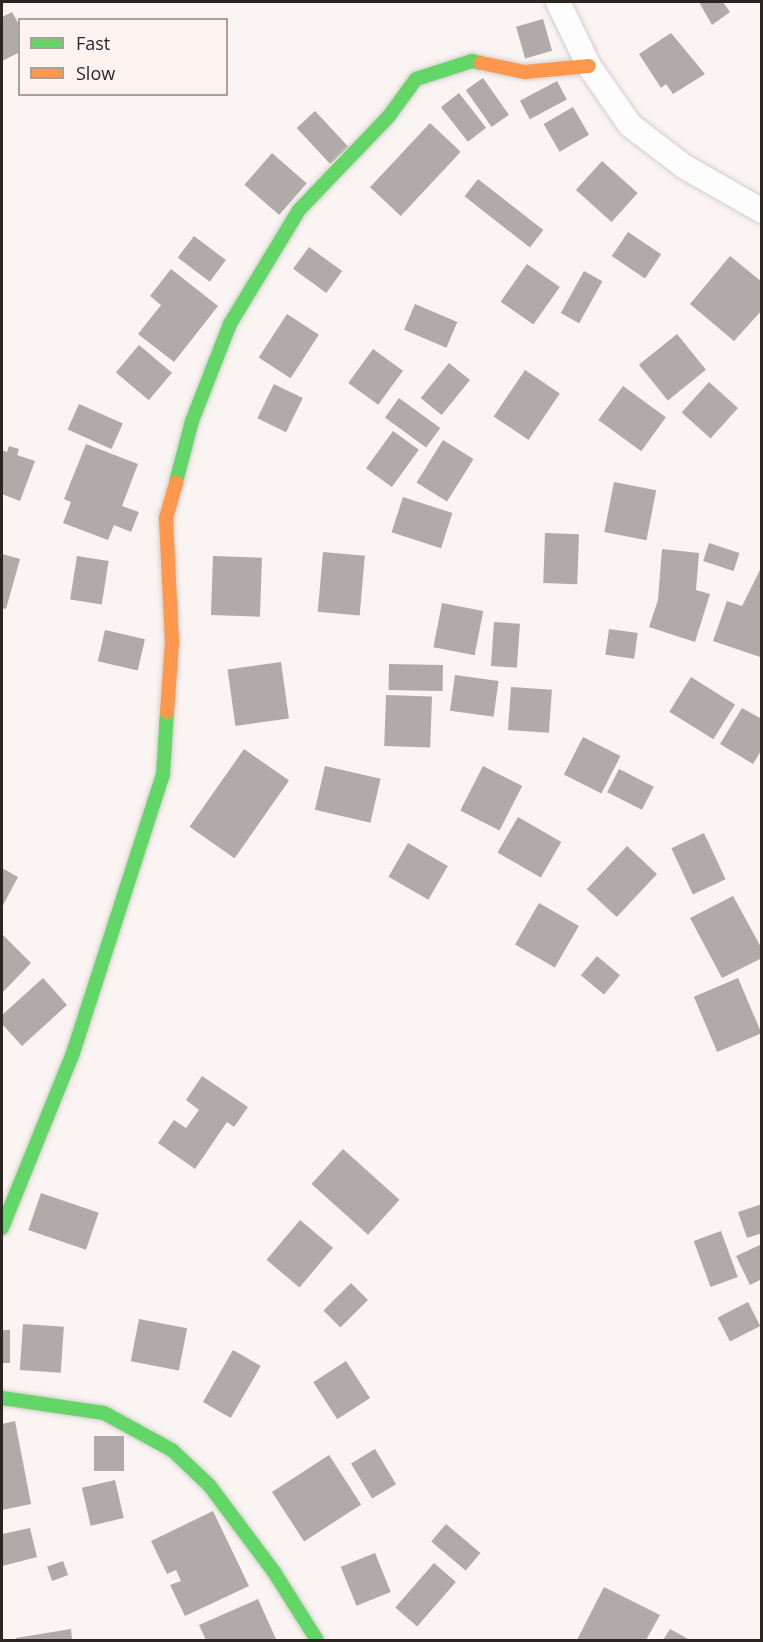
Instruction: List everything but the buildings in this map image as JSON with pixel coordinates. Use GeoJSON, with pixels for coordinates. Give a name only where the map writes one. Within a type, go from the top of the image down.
{"type":"FeatureCollection","features":[{"type":"Feature","properties":{"kind":"street"},"geometry":{"type":"LineString","coordinates":[[558,2],[589,66],[630,125],[685,167],[762,212]]}},
{"type":"Feature","properties":{"kind":"street"},"geometry":{"type":"LineString","coordinates":[[2,1228],[72,1056],[163,775],[171,642],[166,518],[192,421],[230,324],[299,210],[388,116],[416,79],[472,61],[525,72],[589,66]]}},
{"type":"Feature","properties":{"kind":"street"},"geometry":{"type":"LineString","coordinates":[[2,1398],[104,1413],[171,1450],[209,1485],[274,1572],[317,1641]]}},
{"type":"Feature","properties":{"kind":"traffic: fast"},"geometry":{"type":"LineString","coordinates":[[176,482],[192,421],[230,324],[299,210],[389,116],[416,79],[472,61],[481,63]]}},
{"type":"Feature","properties":{"kind":"traffic: fast"},"geometry":{"type":"LineString","coordinates":[[2,1228],[72,1056],[163,775],[167,712]]}},
{"type":"Feature","properties":{"kind":"traffic: fast"},"geometry":{"type":"LineString","coordinates":[[2,1398],[104,1413],[172,1450],[209,1485],[274,1572],[317,1640]]}},
{"type":"Feature","properties":{"kind":"traffic: slow"},"geometry":{"type":"LineString","coordinates":[[481,63],[525,72],[589,66]]}},
{"type":"Feature","properties":{"kind":"traffic: slow"},"geometry":{"type":"LineString","coordinates":[[167,712],[172,642],[166,518],[176,482]]}}]}
